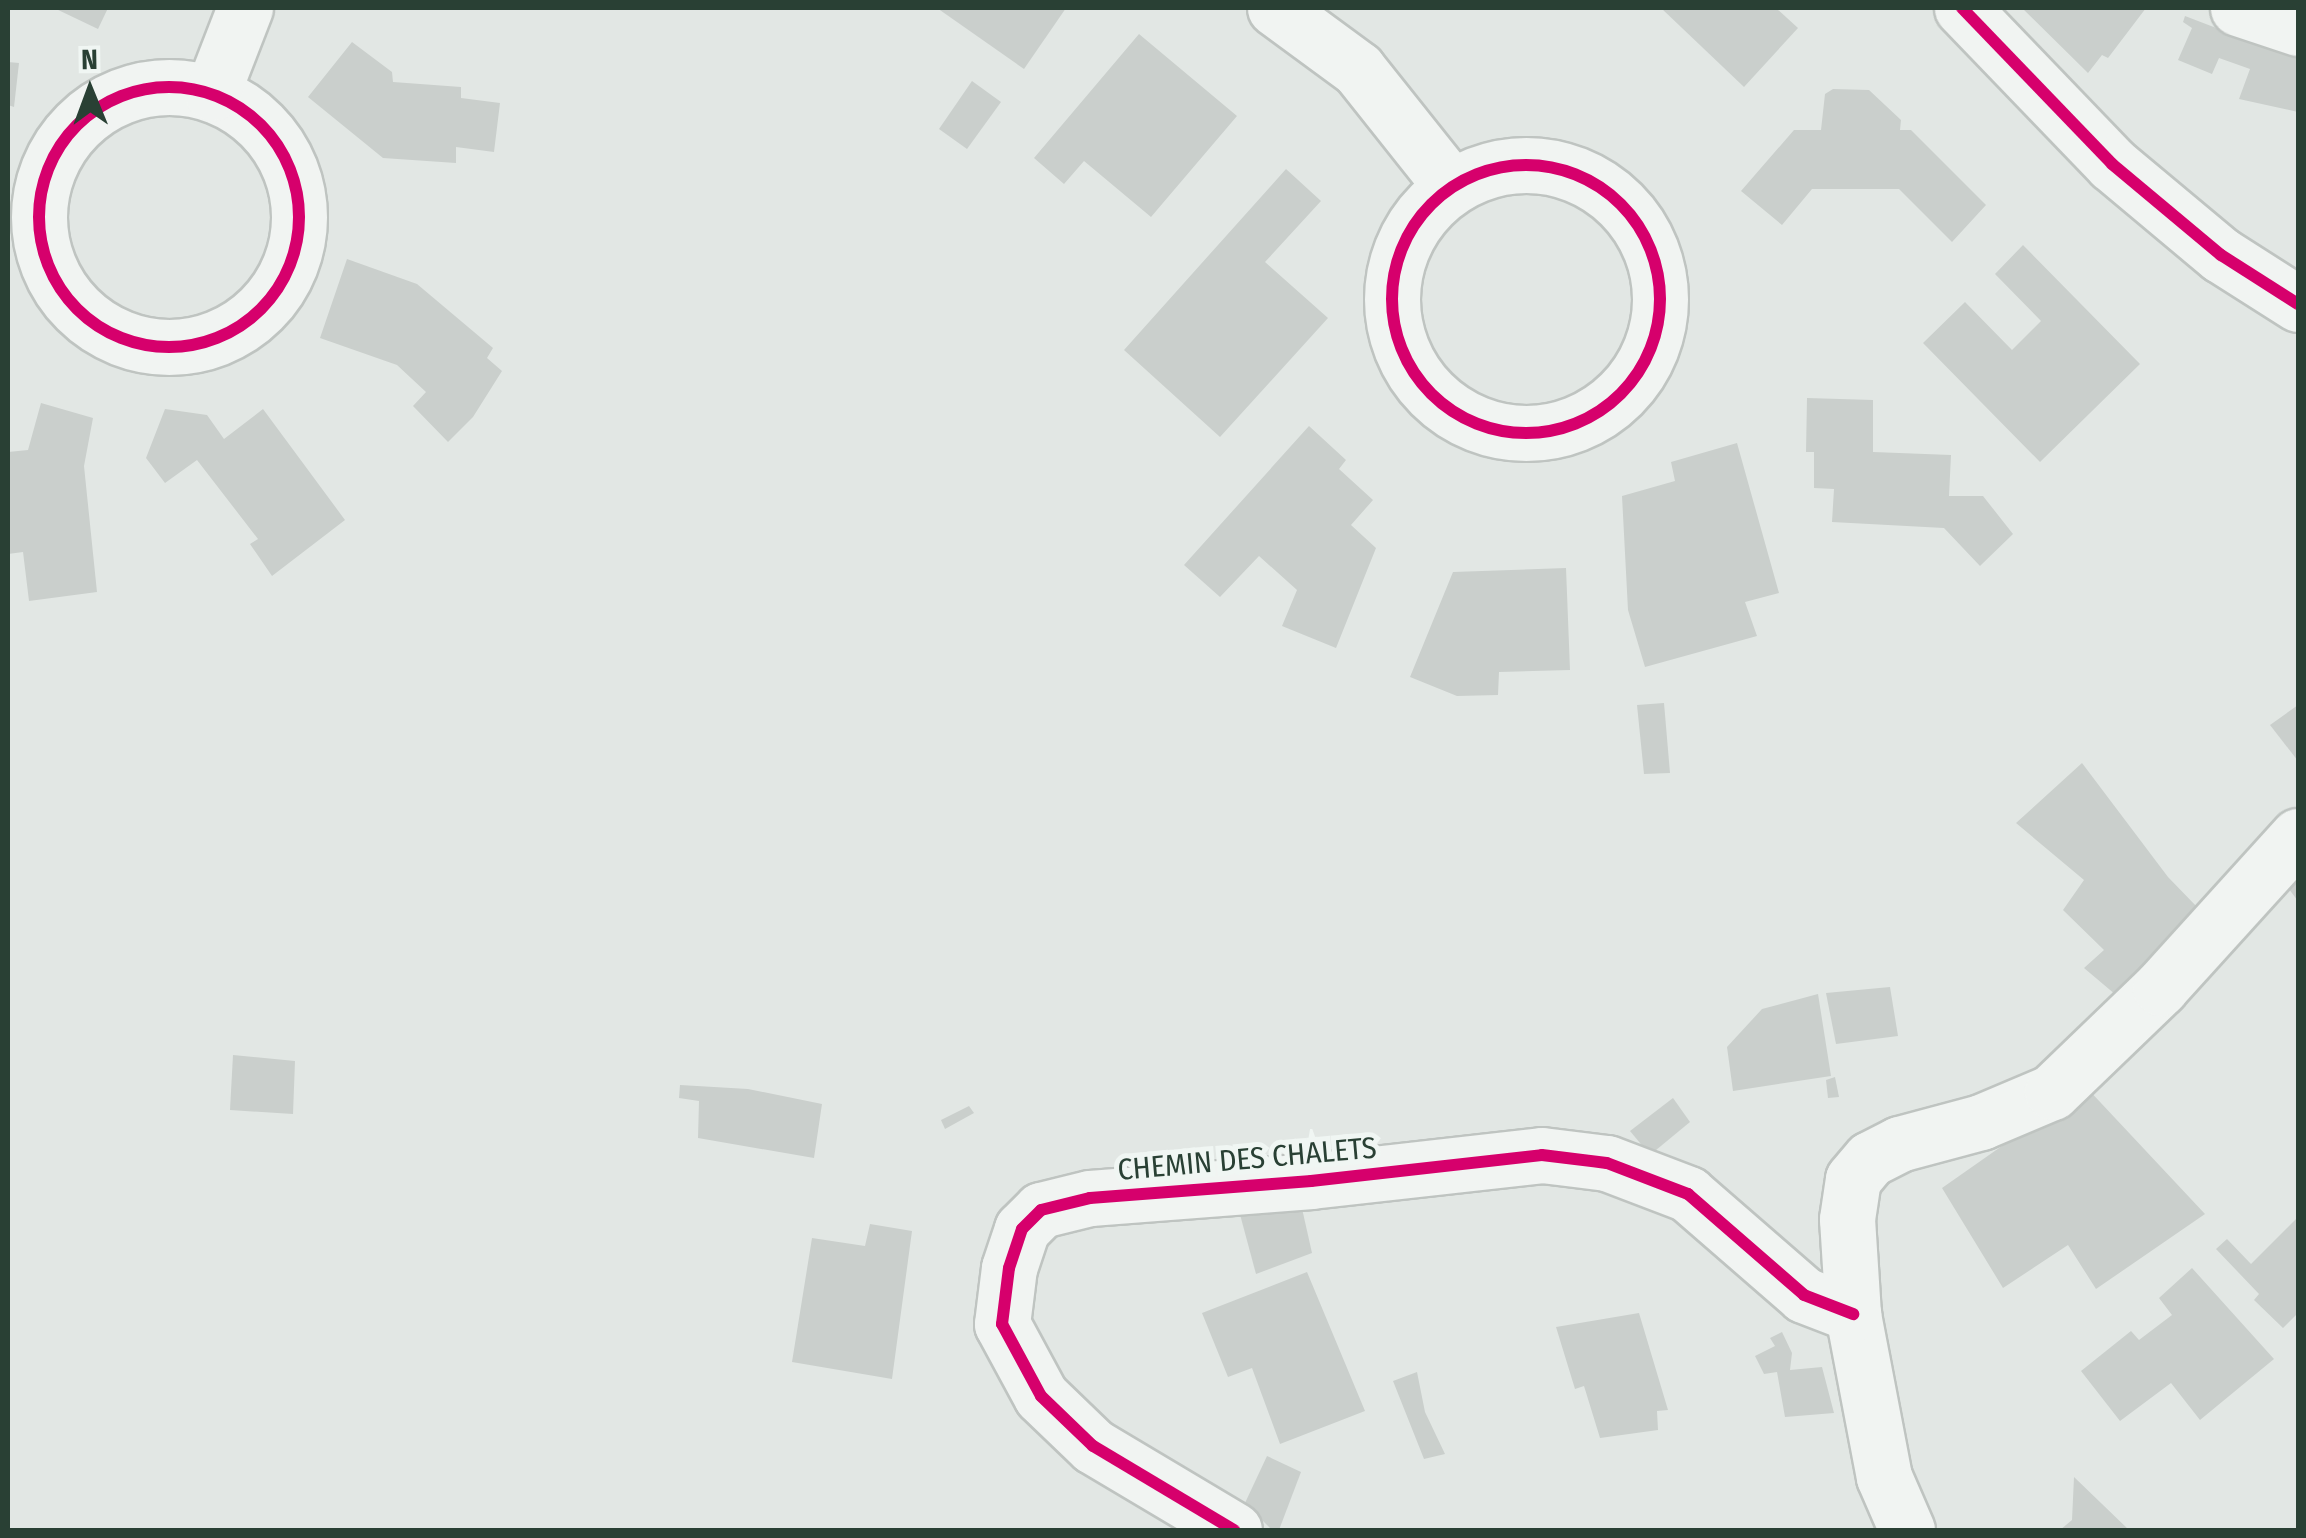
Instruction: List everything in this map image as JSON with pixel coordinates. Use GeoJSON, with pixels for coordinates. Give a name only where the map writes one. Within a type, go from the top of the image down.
{"type":"FeatureCollection","features":[{"type":"Feature","properties":{"kind":"street"},"geometry":{"type":"LineString","coordinates":[[212,93],[245,8]]}},
{"type":"Feature","properties":{"kind":"street"},"geometry":{"type":"LineString","coordinates":[[1275,8],[1358,69],[1451,186]]}},
{"type":"Feature","properties":{"kind":"street"},"geometry":{"type":"LineString","coordinates":[[1962,8],[2112,164],[2221,255],[2298,304]]}},
{"type":"Feature","properties":{"kind":"street"},"geometry":{"type":"LineString","coordinates":[[2238,8],[2298,28]]}},
{"type":"Feature","properties":{"kind":"street"},"geometry":{"type":"LineString","coordinates":[[167,86],[212,93],[253,117],[292,171],[300,216],[292,261],[279,289],[248,321],[208,342],[154,347],[110,334],[87,318],[57,285],[40,242],[38,211],[48,167],[72,129],[122,95],[167,86]]}},
{"type":"Feature","properties":{"kind":"street"},"geometry":{"type":"LineString","coordinates":[[1541,164],[1586,178],[1625,206],[1651,244],[1662,290],[1657,336],[1636,379],[1602,412],[1559,431],[1512,434],[1466,420],[1428,392],[1402,354],[1391,308],[1396,262],[1416,219],[1451,186],[1494,167],[1541,164]]}},
{"type":"Feature","properties":{"kind":"street"},"geometry":{"type":"LineString","coordinates":[[1906,1530],[1884,1477],[1853,1314],[1847,1219],[1853,1179],[1870,1159],[1900,1144],[1982,1122],[2052,1092],[2160,988],[2298,836]]}},
{"type":"Feature","properties":{"kind":"street","name":"CHEMIN DES CHALETS"},"geometry":{"type":"LineString","coordinates":[[1234,1530],[1093,1446],[1040,1396],[1002,1324],[1008,1268],[1022,1229],[1042,1210],[1090,1198],[1310,1181],[1542,1155],[1608,1162],[1688,1194],[1804,1295],[1853,1314]]}},
{"type":"Feature","properties":{"kind":"building"},"geometry":{"type":"Polygon","coordinates":[[[54,8],[108,8],[98,29],[54,8]]]}},
{"type":"Feature","properties":{"kind":"building"},"geometry":{"type":"Polygon","coordinates":[[[937,8],[1066,8],[1024,69],[937,8]]]}},
{"type":"Feature","properties":{"kind":"building"},"geometry":{"type":"Polygon","coordinates":[[[1661,8],[1776,8],[1798,28],[1744,87],[1661,8]]]}},
{"type":"Feature","properties":{"kind":"building"},"geometry":{"type":"Polygon","coordinates":[[[2022,8],[2146,8],[2108,58],[2102,55],[2088,73],[2022,8]]]}},
{"type":"Feature","properties":{"kind":"building"},"geometry":{"type":"Polygon","coordinates":[[[2185,16],[2258,44],[2298,51],[2298,112],[2239,99],[2250,69],[2219,58],[2212,74],[2178,60],[2192,28],[2183,22],[2185,16]]]}},
{"type":"Feature","properties":{"kind":"building"},"geometry":{"type":"Polygon","coordinates":[[[1139,34],[1237,116],[1151,217],[1084,161],[1064,184],[1034,158],[1139,34]]]}},
{"type":"Feature","properties":{"kind":"building"},"geometry":{"type":"Polygon","coordinates":[[[352,42],[392,72],[393,82],[461,87],[461,98],[500,103],[494,152],[456,147],[456,163],[383,158],[308,97],[352,42]]]}},
{"type":"Feature","properties":{"kind":"building"},"geometry":{"type":"Polygon","coordinates":[[[8,62],[19,63],[14,107],[8,105],[8,62]]]}},
{"type":"Feature","properties":{"kind":"building"},"geometry":{"type":"Polygon","coordinates":[[[972,81],[1001,102],[967,149],[939,129],[972,81]]]}},
{"type":"Feature","properties":{"kind":"building"},"geometry":{"type":"Polygon","coordinates":[[[1833,89],[1869,90],[1901,120],[1900,130],[1911,130],[1986,205],[1952,242],[1899,189],[1812,189],[1782,225],[1741,191],[1794,130],[1821,130],[1825,94],[1833,89]]]}},
{"type":"Feature","properties":{"kind":"building"},"geometry":{"type":"Polygon","coordinates":[[[1286,169],[1321,201],[1265,262],[1328,318],[1220,437],[1124,350],[1286,169]]]}},
{"type":"Feature","properties":{"kind":"building"},"geometry":{"type":"Polygon","coordinates":[[[2023,245],[2140,364],[2040,462],[1923,343],[1965,302],[2012,350],[2041,321],[1995,274],[2023,245]]]}},
{"type":"Feature","properties":{"kind":"building"},"geometry":{"type":"Polygon","coordinates":[[[347,259],[417,284],[493,348],[487,358],[502,371],[473,417],[448,442],[413,406],[426,392],[397,365],[320,338],[347,259]]]}},
{"type":"Feature","properties":{"kind":"building"},"geometry":{"type":"Polygon","coordinates":[[[1807,398],[1873,400],[1873,452],[1951,455],[1949,496],[1983,496],[2013,534],[1980,566],[1944,528],[1832,522],[1834,489],[1814,488],[1814,452],[1806,452],[1807,398]]]}},
{"type":"Feature","properties":{"kind":"building"},"geometry":{"type":"Polygon","coordinates":[[[41,403],[93,418],[84,466],[97,592],[29,601],[23,552],[8,554],[8,452],[28,450],[41,403]]]}},
{"type":"Feature","properties":{"kind":"building"},"geometry":{"type":"Polygon","coordinates":[[[165,409],[207,415],[224,439],[263,409],[345,520],[272,576],[250,544],[258,539],[197,460],[165,483],[146,458],[165,409]]]}},
{"type":"Feature","properties":{"kind":"building"},"geometry":{"type":"Polygon","coordinates":[[[1309,426],[1346,460],[1339,469],[1373,500],[1351,525],[1376,548],[1336,648],[1282,626],[1297,590],[1259,556],[1220,597],[1184,565],[1309,426]]]}},
{"type":"Feature","properties":{"kind":"building"},"geometry":{"type":"Polygon","coordinates":[[[1737,443],[1779,593],[1745,602],[1757,636],[1645,667],[1628,610],[1622,496],[1675,481],[1671,462],[1737,443]]]}},
{"type":"Feature","properties":{"kind":"building"},"geometry":{"type":"Polygon","coordinates":[[[1566,568],[1570,670],[1499,672],[1498,695],[1457,696],[1410,677],[1453,572],[1566,568]]]}},
{"type":"Feature","properties":{"kind":"building"},"geometry":{"type":"Polygon","coordinates":[[[1664,703],[1670,773],[1644,774],[1637,705],[1664,703]]]}},
{"type":"Feature","properties":{"kind":"building"},"geometry":{"type":"Polygon","coordinates":[[[2298,705],[2298,761],[2270,725],[2298,705]]]}},
{"type":"Feature","properties":{"kind":"building"},"geometry":{"type":"Polygon","coordinates":[[[2082,763],[2168,877],[2198,908],[2116,995],[2084,968],[2104,950],[2063,910],[2084,880],[2016,823],[2082,763]]]}},
{"type":"Feature","properties":{"kind":"building"},"geometry":{"type":"Polygon","coordinates":[[[2298,865],[2298,901],[2282,880],[2298,865]]]}},
{"type":"Feature","properties":{"kind":"building"},"geometry":{"type":"Polygon","coordinates":[[[1890,987],[1898,1036],[1836,1044],[1826,993],[1890,987]]]}},
{"type":"Feature","properties":{"kind":"building"},"geometry":{"type":"Polygon","coordinates":[[[1818,994],[1831,1076],[1733,1091],[1727,1047],[1762,1009],[1818,994]]]}},
{"type":"Feature","properties":{"kind":"building"},"geometry":{"type":"Polygon","coordinates":[[[233,1055],[295,1061],[293,1114],[230,1110],[233,1055]]]}},
{"type":"Feature","properties":{"kind":"building"},"geometry":{"type":"Polygon","coordinates":[[[1835,1077],[1839,1097],[1828,1098],[1826,1080],[1835,1077]]]}},
{"type":"Feature","properties":{"kind":"building"},"geometry":{"type":"Polygon","coordinates":[[[680,1085],[748,1089],[822,1104],[814,1158],[698,1138],[699,1101],[679,1098],[680,1085]]]}},
{"type":"Feature","properties":{"kind":"building"},"geometry":{"type":"Polygon","coordinates":[[[2086,1087],[2205,1214],[2096,1289],[2068,1245],[2003,1288],[1942,1188],[2086,1087]]]}},
{"type":"Feature","properties":{"kind":"building"},"geometry":{"type":"Polygon","coordinates":[[[1673,1098],[1690,1122],[1650,1155],[1630,1131],[1673,1098]]]}},
{"type":"Feature","properties":{"kind":"building"},"geometry":{"type":"Polygon","coordinates":[[[969,1106],[974,1113],[945,1129],[941,1120],[969,1106]]]}},
{"type":"Feature","properties":{"kind":"building"},"geometry":{"type":"Polygon","coordinates":[[[1301,1204],[1312,1253],[1256,1274],[1238,1207],[1301,1204]]]}},
{"type":"Feature","properties":{"kind":"building"},"geometry":{"type":"Polygon","coordinates":[[[2298,1217],[2298,1313],[2283,1328],[2254,1300],[2259,1294],[2216,1249],[2227,1239],[2251,1264],[2298,1217]]]}},
{"type":"Feature","properties":{"kind":"building"},"geometry":{"type":"Polygon","coordinates":[[[870,1224],[912,1231],[892,1379],[792,1362],[812,1238],[865,1246],[870,1224]]]}},
{"type":"Feature","properties":{"kind":"building"},"geometry":{"type":"Polygon","coordinates":[[[2192,1268],[2274,1359],[2200,1420],[2171,1383],[2120,1421],[2081,1371],[2131,1331],[2139,1340],[2172,1315],[2159,1298],[2192,1268]]]}},
{"type":"Feature","properties":{"kind":"building"},"geometry":{"type":"Polygon","coordinates":[[[1307,1272],[1365,1411],[1280,1444],[1252,1368],[1228,1377],[1202,1313],[1307,1272]]]}},
{"type":"Feature","properties":{"kind":"building"},"geometry":{"type":"Polygon","coordinates":[[[1639,1313],[1668,1410],[1657,1411],[1658,1430],[1600,1438],[1584,1386],[1575,1389],[1556,1327],[1639,1313]]]}},
{"type":"Feature","properties":{"kind":"building"},"geometry":{"type":"Polygon","coordinates":[[[1782,1332],[1792,1353],[1790,1370],[1822,1367],[1834,1413],[1785,1417],[1777,1372],[1764,1374],[1755,1356],[1775,1346],[1770,1338],[1782,1332]]]}},
{"type":"Feature","properties":{"kind":"building"},"geometry":{"type":"Polygon","coordinates":[[[1417,1372],[1425,1412],[1445,1454],[1424,1459],[1393,1381],[1417,1372]]]}},
{"type":"Feature","properties":{"kind":"building"},"geometry":{"type":"Polygon","coordinates":[[[1267,1456],[1301,1472],[1279,1530],[1272,1530],[1245,1503],[1267,1456]]]}},
{"type":"Feature","properties":{"kind":"building"},"geometry":{"type":"Polygon","coordinates":[[[2074,1477],[2129,1530],[2060,1530],[2072,1520],[2074,1477]]]}},
{"type":"Feature","properties":{"kind":"cycle path"},"geometry":{"type":"LineString","coordinates":[[1962,8],[2112,164],[2221,255],[2298,304]]}},
{"type":"Feature","properties":{"kind":"cycle path"},"geometry":{"type":"LineString","coordinates":[[169,87],[219,97],[261,125],[289,167],[299,217],[289,267],[261,309],[219,337],[169,347],[119,337],[77,309],[49,267],[39,217],[49,167],[77,125],[119,97],[169,87]]}},
{"type":"Feature","properties":{"kind":"cycle path"},"geometry":{"type":"LineString","coordinates":[[1526,165],[1552,167],[1577,175],[1601,187],[1621,204],[1638,224],[1650,248],[1658,273],[1660,299],[1658,325],[1650,350],[1638,374],[1621,394],[1601,411],[1577,423],[1552,431],[1526,433],[1500,431],[1475,423],[1451,411],[1431,394],[1414,374],[1402,350],[1394,325],[1392,299],[1394,273],[1402,248],[1414,224],[1431,204],[1451,187],[1475,175],[1500,167],[1526,165]]}},
{"type":"Feature","properties":{"kind":"cycle path"},"geometry":{"type":"LineString","coordinates":[[1234,1530],[1093,1446],[1041,1396],[1002,1324],[1009,1268],[1022,1229],[1041,1210],[1090,1198],[1311,1181],[1542,1155],[1607,1163],[1688,1194],[1804,1295],[1853,1314]]}}]}
